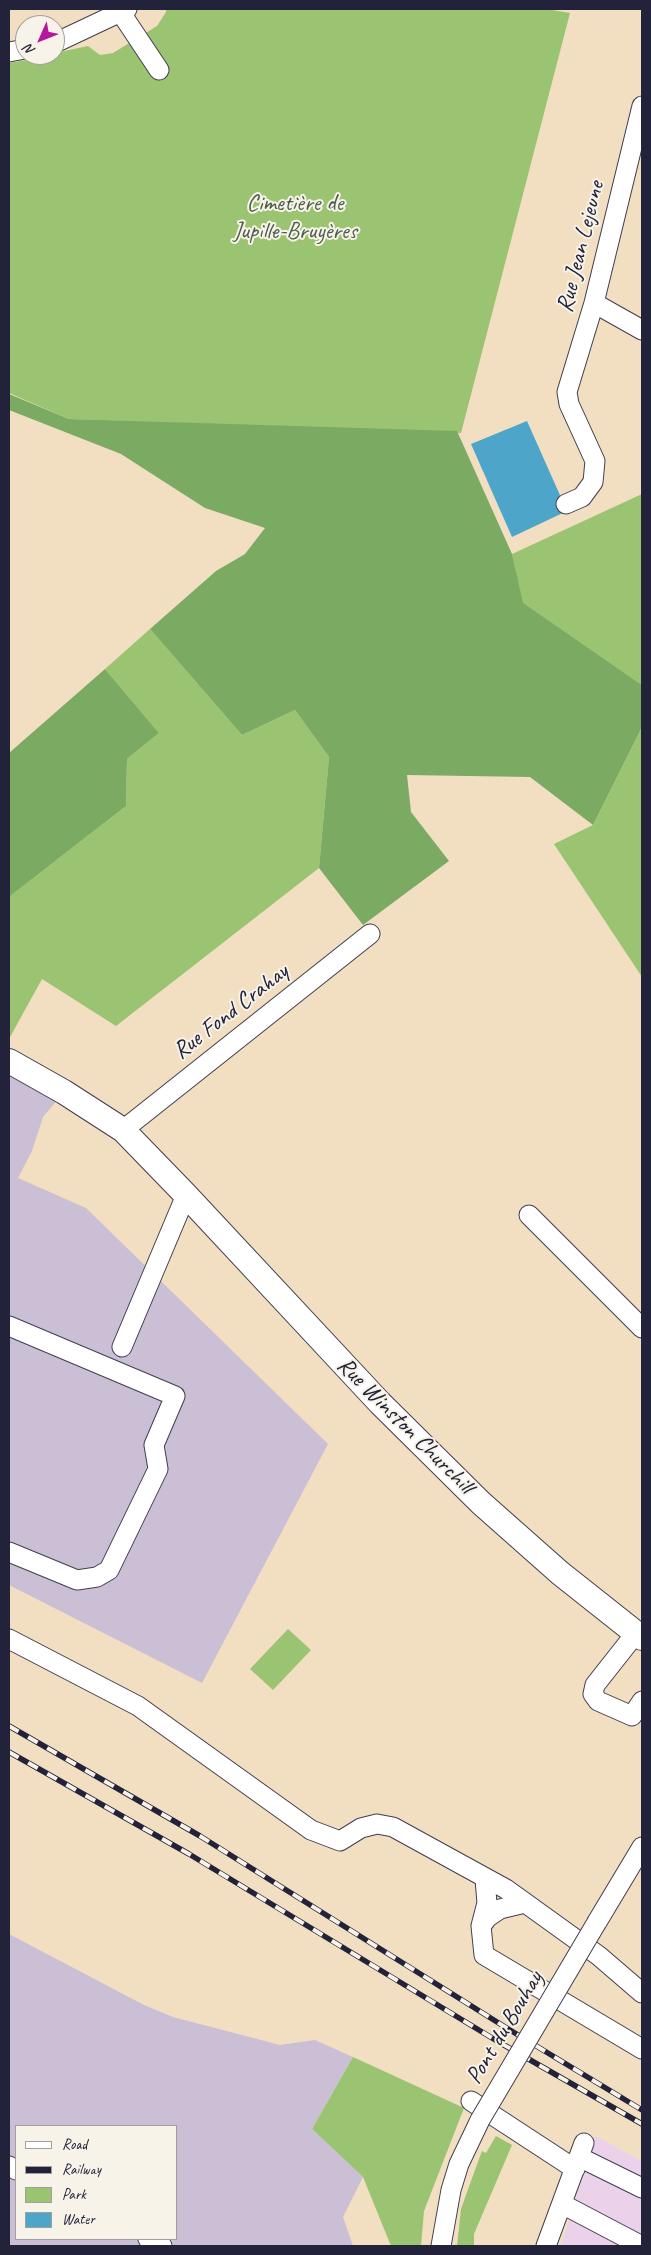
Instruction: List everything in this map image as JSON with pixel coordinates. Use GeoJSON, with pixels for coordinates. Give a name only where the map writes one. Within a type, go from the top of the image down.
{"type":"FeatureCollection","features":[{"type":"Feature","properties":{"kind":"main road","name":"Rue Winston Churchill"},"geometry":{"type":"LineString","coordinates":[[9,1060],[64,1092],[123,1130],[380,1403],[481,1503],[560,1573],[639,1635]]}},
{"type":"Feature","properties":{"kind":"street"},"geometry":{"type":"LineString","coordinates":[[65,38],[124,11],[159,70]]}},
{"type":"Feature","properties":{"kind":"street","name":"Rue Jean Lejeune"},"geometry":{"type":"LineString","coordinates":[[566,504],[582,497],[593,482],[594,460],[567,399],[567,392],[594,303],[642,106]]}},
{"type":"Feature","properties":{"kind":"street"},"geometry":{"type":"LineString","coordinates":[[594,303],[642,330]]}},
{"type":"Feature","properties":{"kind":"street","name":"Rue Fond Crahay"},"geometry":{"type":"LineString","coordinates":[[123,1130],[370,934]]}},
{"type":"Feature","properties":{"kind":"street"},"geometry":{"type":"LineString","coordinates":[[122,1347],[186,1195]]}},
{"type":"Feature","properties":{"kind":"street"},"geometry":{"type":"LineString","coordinates":[[530,1215],[642,1328]]}},
{"type":"Feature","properties":{"kind":"street"},"geometry":{"type":"LineString","coordinates":[[9,1326],[175,1396],[154,1445],[158,1469],[109,1570],[98,1577],[77,1580],[9,1552]]}},
{"type":"Feature","properties":{"kind":"street"},"geometry":{"type":"LineString","coordinates":[[639,1635],[595,1685],[593,1694],[598,1701],[632,1716],[642,1701]]}},
{"type":"Feature","properties":{"kind":"street"},"geometry":{"type":"LineString","coordinates":[[9,1639],[138,1706],[311,1830],[340,1840],[361,1828],[377,1824],[393,1827],[506,1889],[600,1956],[642,1993]]}},
{"type":"Feature","properties":{"kind":"street","name":"Pont du Bouhay"},"geometry":{"type":"LineString","coordinates":[[441,2246],[451,2190],[460,2164],[480,2120],[642,1847]]}},
{"type":"Feature","properties":{"kind":"street"},"geometry":{"type":"LineString","coordinates":[[485,1879],[487,1903],[481,1926],[484,1955],[642,2049]]}},
{"type":"Feature","properties":{"kind":"street"},"geometry":{"type":"LineString","coordinates":[[481,1926],[488,1917],[500,1909],[525,1903]]}},
{"type":"Feature","properties":{"kind":"street"},"geometry":{"type":"LineString","coordinates":[[470,2101],[642,2188]]}},
{"type":"Feature","properties":{"kind":"street"},"geometry":{"type":"LineString","coordinates":[[546,2246],[579,2156]]}},
{"type":"Feature","properties":{"kind":"street"},"geometry":{"type":"LineString","coordinates":[[562,2204],[642,2246]]}},
{"type":"Feature","properties":{"kind":"street"},"geometry":{"type":"LineString","coordinates":[[150,2240],[162,2246]]}},
{"type":"Feature","properties":{"kind":"shaded area"},"geometry":{"type":"Polygon","coordinates":[[[9,1061],[64,1092],[43,1117],[32,1151],[18,1178],[86,1208],[328,1444],[202,1683],[9,1585],[9,1061]]]}},
{"type":"Feature","properties":{"kind":"shaded area"},"geometry":{"type":"Polygon","coordinates":[[[9,1934],[144,2005],[173,2017],[280,2045],[315,2040],[353,2057],[312,2129],[363,2177],[343,2217],[353,2246],[9,2246],[9,1934]]]}},
{"type":"Feature","properties":{"kind":"shaded area"},"geometry":{"type":"Polygon","coordinates":[[[595,2136],[642,2161],[642,2246],[561,2246],[595,2136]]]}},
{"type":"Feature","properties":{"kind":"green space","name":"Cimetière de Jupille-Bruyères"},"geometry":{"type":"Polygon","coordinates":[[[166,9],[546,9],[570,13],[461,433],[69,419],[9,393],[9,63],[15,62],[15,65],[65,65],[65,51],[88,46],[100,55],[113,53],[157,26],[166,9]]]}},
{"type":"Feature","properties":{"kind":"green space"},"geometry":{"type":"Polygon","coordinates":[[[9,394],[69,419],[457,431],[512,554],[523,603],[642,685],[642,727],[593,825],[530,777],[407,775],[411,812],[449,861],[363,925],[319,868],[329,757],[295,710],[242,735],[150,629],[216,571],[245,554],[265,528],[205,508],[121,454],[9,410],[9,394]]]}},
{"type":"Feature","properties":{"kind":"green space"},"geometry":{"type":"Polygon","coordinates":[[[642,494],[642,685],[522,603],[512,554],[642,494]]]}},
{"type":"Feature","properties":{"kind":"green space"},"geometry":{"type":"Polygon","coordinates":[[[150,629],[242,735],[295,710],[329,757],[319,868],[116,1026],[42,979],[9,1039],[9,897],[126,806],[127,759],[159,733],[105,669],[150,629]]]}},
{"type":"Feature","properties":{"kind":"green space"},"geometry":{"type":"Polygon","coordinates":[[[105,669],[159,733],[127,759],[126,806],[9,897],[9,753],[105,669]]]}},
{"type":"Feature","properties":{"kind":"green space"},"geometry":{"type":"Polygon","coordinates":[[[642,727],[642,977],[554,844],[593,825],[642,727]]]}},
{"type":"Feature","properties":{"kind":"green space"},"geometry":{"type":"Polygon","coordinates":[[[288,1629],[311,1650],[273,1690],[250,1669],[288,1629]]]}},
{"type":"Feature","properties":{"kind":"green space"},"geometry":{"type":"Polygon","coordinates":[[[353,2057],[464,2108],[424,2211],[421,2246],[391,2246],[363,2177],[312,2129],[353,2057]]]}},
{"type":"Feature","properties":{"kind":"green space"},"geometry":{"type":"Polygon","coordinates":[[[496,2136],[512,2145],[474,2234],[474,2246],[457,2246],[461,2209],[482,2151],[486,2153],[496,2136]]]}},
{"type":"Feature","properties":{"kind":"water"},"geometry":{"type":"Polygon","coordinates":[[[527,421],[567,511],[512,537],[471,444],[527,421]]]}},
{"type":"Feature","properties":{"kind":"railway"},"geometry":{"type":"LineString","coordinates":[[9,1726],[200,1836],[505,2027],[642,2110]]}},
{"type":"Feature","properties":{"kind":"railway"},"geometry":{"type":"LineString","coordinates":[[9,1752],[189,1854],[497,2041],[642,2124]]}}]}
